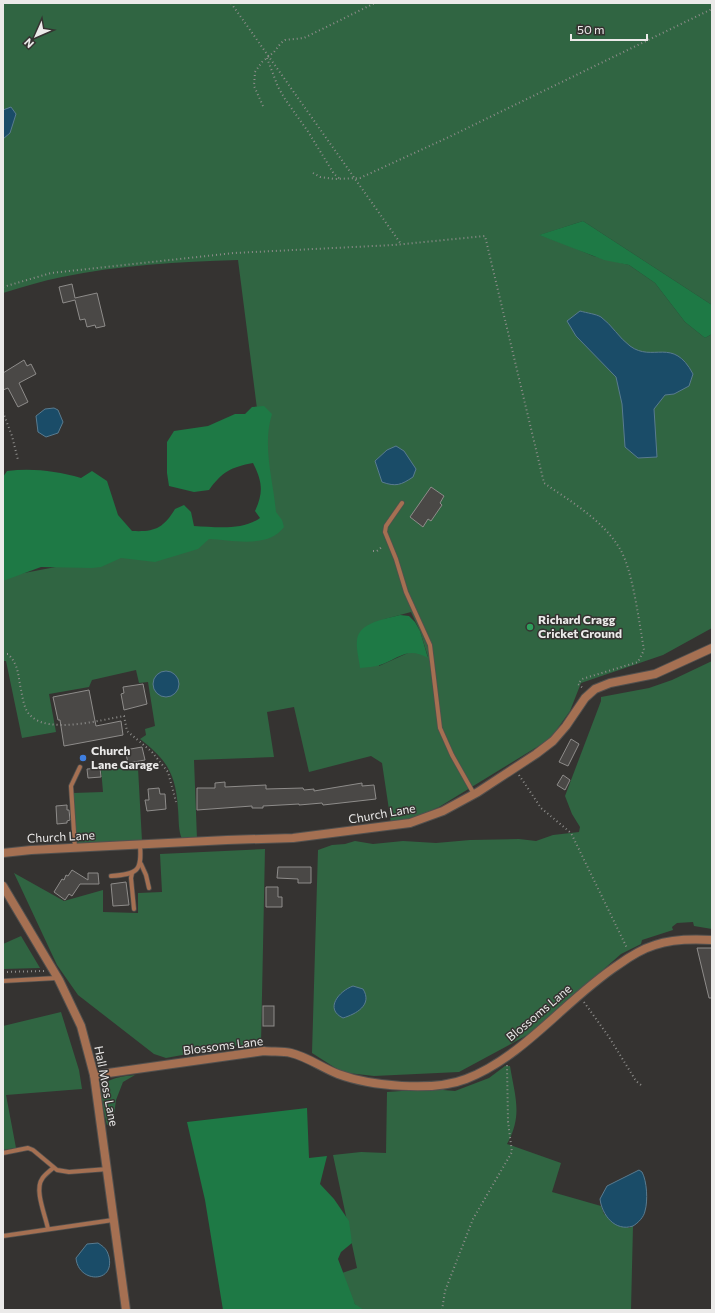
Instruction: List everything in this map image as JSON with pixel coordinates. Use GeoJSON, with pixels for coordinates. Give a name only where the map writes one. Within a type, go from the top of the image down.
{"type":"FeatureCollection","features":[{"type":"Feature","properties":{"kind":"street","name":"Church Lane"},"geometry":{"type":"LineString","coordinates":[[3,853],[140,844],[293,838],[360,831],[410,823],[443,811],[474,794],[515,768],[553,741],[589,694],[595,690],[610,683],[655,674],[712,648]]}},
{"type":"Feature","properties":{"kind":"street","name":"Hall Moss Lane"},"geometry":{"type":"LineString","coordinates":[[3,886],[58,978],[80,1026],[94,1075],[126,1310]]}},
{"type":"Feature","properties":{"kind":"street","name":"Blossoms Lane"},"geometry":{"type":"LineString","coordinates":[[94,1075],[267,1052],[291,1053],[337,1074],[361,1082],[406,1086],[439,1085],[466,1080],[509,1053],[537,1033],[578,995],[631,956],[655,945],[680,940],[712,940]]}},
{"type":"Feature","properties":{"kind":"lane"},"geometry":{"type":"LineString","coordinates":[[402,503],[386,526],[385,532],[396,559],[406,592],[430,645],[438,715],[445,741],[474,794]]}},
{"type":"Feature","properties":{"kind":"lane"},"geometry":{"type":"LineString","coordinates":[[75,848],[71,786],[80,767]]}},
{"type":"Feature","properties":{"kind":"lane"},"geometry":{"type":"LineString","coordinates":[[140,844],[141,863],[149,888]]}},
{"type":"Feature","properties":{"kind":"lane"},"geometry":{"type":"LineString","coordinates":[[112,876],[132,873],[138,869],[141,863]]}},
{"type":"Feature","properties":{"kind":"lane"},"geometry":{"type":"LineString","coordinates":[[132,873],[131,878],[134,908]]}},
{"type":"Feature","properties":{"kind":"lane"},"geometry":{"type":"LineString","coordinates":[[3,981],[58,978]]}},
{"type":"Feature","properties":{"kind":"lane"},"geometry":{"type":"LineString","coordinates":[[3,1153],[28,1148],[33,1150],[53,1168],[69,1172],[108,1169]]}},
{"type":"Feature","properties":{"kind":"lane"},"geometry":{"type":"LineString","coordinates":[[48,1229],[42,1214],[39,1184],[42,1177],[53,1168]]}},
{"type":"Feature","properties":{"kind":"lane"},"geometry":{"type":"LineString","coordinates":[[3,1236],[113,1220]]}},
{"type":"Feature","properties":{"kind":"path"},"geometry":{"type":"LineString","coordinates":[[231,3],[402,244]]}},
{"type":"Feature","properties":{"kind":"path"},"geometry":{"type":"LineString","coordinates":[[262,106],[254,86],[255,72],[285,40],[304,38],[375,3]]}},
{"type":"Feature","properties":{"kind":"path"},"geometry":{"type":"LineString","coordinates":[[313,172],[320,177],[356,179],[449,137],[712,9]]}},
{"type":"Feature","properties":{"kind":"path"},"geometry":{"type":"LineString","coordinates":[[268,57],[278,87],[285,99],[309,133],[334,174],[341,179]]}},
{"type":"Feature","properties":{"kind":"path"},"geometry":{"type":"LineString","coordinates":[[3,287],[51,273],[234,253],[402,244],[485,236],[544,483],[587,513],[610,535],[620,548],[627,564],[644,650],[638,662],[582,679],[578,684],[589,694]]}},
{"type":"Feature","properties":{"kind":"path"},"geometry":{"type":"LineString","coordinates":[[3,412],[12,436],[18,460]]}},
{"type":"Feature","properties":{"kind":"path"},"geometry":{"type":"LineString","coordinates":[[373,552],[378,551],[388,541]]}},
{"type":"Feature","properties":{"kind":"path"},"geometry":{"type":"LineString","coordinates":[[3,654],[8,654],[15,660],[19,672],[23,702],[30,716],[39,722],[62,725],[124,716],[127,731],[152,752],[168,772],[176,802]]}},
{"type":"Feature","properties":{"kind":"path"},"geometry":{"type":"LineString","coordinates":[[515,768],[530,795],[540,808],[571,833],[631,956]]}},
{"type":"Feature","properties":{"kind":"path"},"geometry":{"type":"LineString","coordinates":[[3,972],[53,971]]}},
{"type":"Feature","properties":{"kind":"path"},"geometry":{"type":"LineString","coordinates":[[578,995],[610,1037],[636,1081],[641,1085]]}},
{"type":"Feature","properties":{"kind":"path"},"geometry":{"type":"LineString","coordinates":[[442,1310],[445,1291],[473,1219],[512,1152],[508,1122],[507,1063],[509,1053]]}},
{"type":"Feature","properties":{"kind":"green space"},"geometry":{"type":"Polygon","coordinates":[[[3,3],[712,3],[712,305],[583,221],[540,235],[593,256],[629,265],[655,283],[685,322],[705,338],[712,334],[712,628],[663,655],[581,683],[570,711],[550,739],[439,807],[407,821],[391,823],[382,763],[371,756],[309,772],[294,707],[267,712],[274,757],[194,760],[197,839],[182,839],[179,828],[177,797],[172,777],[163,761],[140,739],[146,735],[145,729],[155,726],[148,682],[139,683],[136,670],[92,680],[89,687],[49,694],[56,732],[22,738],[6,661],[3,661],[3,577],[272,526],[238,260],[171,263],[105,270],[32,284],[3,293],[3,3]],[[411,612],[385,619],[379,666],[408,653],[418,652],[428,657],[420,631],[411,612]]]}},
{"type":"Feature","properties":{"kind":"green space"},"geometry":{"type":"Polygon","coordinates":[[[583,221],[712,305],[712,334],[705,338],[685,322],[655,283],[629,265],[604,260],[539,235],[583,221]]]}},
{"type":"Feature","properties":{"kind":"green space"},"geometry":{"type":"Polygon","coordinates":[[[264,406],[272,414],[268,438],[269,463],[276,512],[282,520],[284,527],[277,534],[259,541],[249,542],[209,539],[198,549],[155,562],[121,558],[101,567],[41,567],[3,581],[3,477],[7,471],[44,471],[81,478],[92,471],[107,481],[118,515],[132,531],[146,531],[157,528],[171,516],[175,509],[184,505],[191,512],[194,526],[237,527],[260,518],[255,511],[260,498],[261,487],[253,463],[239,466],[228,471],[218,479],[209,490],[194,492],[169,486],[167,473],[167,442],[174,431],[208,426],[235,414],[245,414],[252,407],[264,406]]]}},
{"type":"Feature","properties":{"kind":"green space"},"geometry":{"type":"Polygon","coordinates":[[[400,615],[409,616],[415,622],[420,631],[428,658],[414,653],[409,653],[380,665],[360,668],[357,647],[359,634],[368,625],[374,622],[400,615]]]}},
{"type":"Feature","properties":{"kind":"green space"},"geometry":{"type":"Polygon","coordinates":[[[712,661],[712,929],[694,926],[693,922],[677,923],[672,927],[673,930],[642,940],[641,944],[621,954],[531,1033],[459,1072],[374,1076],[348,1073],[337,1069],[312,1053],[318,850],[332,845],[345,844],[355,841],[373,844],[403,841],[436,843],[470,840],[519,839],[536,841],[553,835],[579,832],[580,827],[572,814],[565,796],[601,701],[601,697],[649,688],[672,680],[712,661]]]}},
{"type":"Feature","properties":{"kind":"green space"},"geometry":{"type":"Polygon","coordinates":[[[138,768],[142,841],[77,845],[73,793],[103,792],[101,769],[138,768]]]}},
{"type":"Feature","properties":{"kind":"green space"},"geometry":{"type":"Polygon","coordinates":[[[265,849],[261,1044],[231,1046],[166,1058],[154,1054],[78,995],[57,965],[14,873],[64,901],[103,890],[103,912],[138,913],[138,893],[162,892],[160,854],[265,849]]]}},
{"type":"Feature","properties":{"kind":"green space"},"geometry":{"type":"Polygon","coordinates":[[[21,936],[40,968],[3,969],[3,944],[21,936]]]}},
{"type":"Feature","properties":{"kind":"green space"},"geometry":{"type":"Polygon","coordinates":[[[61,1012],[79,1070],[82,1089],[6,1095],[16,1148],[3,1150],[3,1026],[61,1012]]]}},
{"type":"Feature","properties":{"kind":"green space"},"geometry":{"type":"Polygon","coordinates":[[[505,1066],[510,1066],[516,1106],[515,1124],[507,1144],[561,1163],[552,1192],[601,1206],[604,1214],[629,1228],[633,1226],[631,1310],[359,1310],[336,1275],[357,1268],[333,1155],[361,1152],[386,1153],[387,1092],[430,1089],[455,1091],[489,1078],[505,1066]]]}},
{"type":"Feature","properties":{"kind":"green space"},"geometry":{"type":"Polygon","coordinates":[[[135,1075],[123,1082],[116,1100],[113,1123],[107,1125],[102,1094],[103,1088],[106,1083],[112,1079],[135,1075]]]}},
{"type":"Feature","properties":{"kind":"green space"},"geometry":{"type":"Polygon","coordinates":[[[307,1108],[309,1158],[327,1156],[320,1184],[334,1199],[349,1221],[352,1243],[341,1252],[338,1259],[355,1304],[364,1310],[223,1310],[205,1200],[187,1122],[307,1108]]]}},
{"type":"Feature","properties":{"kind":"water"},"geometry":{"type":"Polygon","coordinates":[[[11,107],[16,114],[10,133],[3,139],[3,110],[11,107]]]}},
{"type":"Feature","properties":{"kind":"water"},"geometry":{"type":"Polygon","coordinates":[[[580,311],[601,317],[626,343],[638,351],[663,352],[678,356],[693,374],[689,386],[674,394],[665,395],[654,409],[657,457],[638,458],[625,447],[622,404],[616,377],[576,336],[567,321],[580,311]]]}},
{"type":"Feature","properties":{"kind":"water"},"geometry":{"type":"Polygon","coordinates":[[[54,408],[58,410],[63,422],[58,433],[46,437],[38,432],[36,416],[45,409],[54,408]]]}},
{"type":"Feature","properties":{"kind":"water"},"geometry":{"type":"Polygon","coordinates":[[[396,446],[404,451],[416,469],[413,477],[395,485],[382,482],[375,461],[387,450],[396,446]]]}},
{"type":"Feature","properties":{"kind":"water"},"geometry":{"type":"Polygon","coordinates":[[[166,671],[175,675],[179,684],[175,693],[166,697],[157,693],[153,684],[157,675],[166,671]]]}},
{"type":"Feature","properties":{"kind":"water"},"geometry":{"type":"Polygon","coordinates":[[[353,986],[363,989],[366,995],[366,1000],[362,1008],[343,1018],[337,1014],[334,1005],[336,1000],[343,992],[353,986]]]}},
{"type":"Feature","properties":{"kind":"water"},"geometry":{"type":"Polygon","coordinates":[[[639,1170],[644,1176],[646,1186],[646,1207],[643,1215],[637,1223],[633,1226],[621,1227],[610,1221],[603,1211],[600,1199],[607,1186],[639,1170]]]}},
{"type":"Feature","properties":{"kind":"water"},"geometry":{"type":"Polygon","coordinates":[[[98,1243],[104,1247],[107,1252],[109,1257],[109,1266],[107,1272],[102,1276],[89,1276],[78,1266],[76,1258],[87,1244],[98,1243]]]}},
{"type":"Feature","properties":{"kind":"building"},"geometry":{"type":"Polygon","coordinates":[[[72,284],[75,298],[97,293],[105,326],[96,328],[95,325],[87,327],[85,319],[80,320],[75,300],[63,303],[59,287],[72,284]]]}},
{"type":"Feature","properties":{"kind":"building"},"geometry":{"type":"Polygon","coordinates":[[[24,360],[27,366],[31,364],[36,374],[19,383],[28,402],[18,407],[8,388],[3,390],[3,373],[24,360]]]}},
{"type":"Feature","properties":{"kind":"building"},"geometry":{"type":"Polygon","coordinates":[[[431,487],[444,496],[440,503],[442,505],[431,521],[428,519],[423,527],[410,517],[431,487]]]}},
{"type":"Feature","properties":{"kind":"building"},"geometry":{"type":"Polygon","coordinates":[[[143,684],[147,704],[124,710],[121,694],[124,693],[123,687],[143,684]]]}},
{"type":"Feature","properties":{"kind":"building"},"geometry":{"type":"Polygon","coordinates":[[[89,690],[96,726],[121,721],[123,735],[64,746],[60,720],[58,720],[53,697],[89,690]]]}},
{"type":"Feature","properties":{"kind":"building"},"geometry":{"type":"Polygon","coordinates":[[[571,739],[579,744],[568,766],[559,762],[571,739]]]}},
{"type":"Feature","properties":{"kind":"building"},"geometry":{"type":"Polygon","coordinates":[[[142,747],[145,760],[128,763],[125,750],[142,747]]]}},
{"type":"Feature","properties":{"kind":"building"},"geometry":{"type":"Polygon","coordinates":[[[100,768],[101,777],[88,778],[87,769],[100,768]]]}},
{"type":"Feature","properties":{"kind":"building"},"geometry":{"type":"Polygon","coordinates":[[[563,775],[570,780],[565,790],[557,785],[563,775]]]}},
{"type":"Feature","properties":{"kind":"building"},"geometry":{"type":"Polygon","coordinates":[[[225,782],[225,787],[266,785],[266,789],[303,788],[304,790],[314,789],[314,791],[362,783],[362,786],[374,785],[376,799],[323,805],[322,803],[263,806],[263,808],[252,808],[252,806],[197,810],[197,788],[215,788],[215,783],[225,782]]]}},
{"type":"Feature","properties":{"kind":"building"},"geometry":{"type":"Polygon","coordinates":[[[159,788],[160,794],[165,794],[166,809],[147,811],[145,800],[149,800],[148,789],[159,788]]]}},
{"type":"Feature","properties":{"kind":"building"},"geometry":{"type":"Polygon","coordinates":[[[67,805],[70,820],[67,821],[67,823],[57,824],[56,806],[67,805]]]}},
{"type":"Feature","properties":{"kind":"building"},"geometry":{"type":"Polygon","coordinates":[[[278,867],[311,867],[311,883],[298,883],[298,879],[277,878],[278,867]]]}},
{"type":"Feature","properties":{"kind":"building"},"geometry":{"type":"Polygon","coordinates":[[[72,870],[88,880],[88,873],[98,873],[99,884],[80,884],[72,896],[69,894],[65,900],[54,892],[62,879],[64,880],[66,875],[68,876],[72,870]]]}},
{"type":"Feature","properties":{"kind":"building"},"geometry":{"type":"Polygon","coordinates":[[[126,882],[129,905],[113,906],[111,884],[126,882]]]}},
{"type":"Feature","properties":{"kind":"building"},"geometry":{"type":"Polygon","coordinates":[[[266,887],[278,887],[278,897],[282,897],[282,907],[266,907],[266,887]]]}},
{"type":"Feature","properties":{"kind":"building"},"geometry":{"type":"Polygon","coordinates":[[[697,948],[712,948],[712,998],[709,998],[697,948]]]}},
{"type":"Feature","properties":{"kind":"building"},"geometry":{"type":"Polygon","coordinates":[[[263,1006],[274,1006],[274,1026],[263,1026],[263,1006]]]}},
{"type":"Feature","properties":{"kind":"place","name":"Richard Cragg Cricket Ground"},"geometry":{"type":"Point","coordinates":[530,627]}},
{"type":"Feature","properties":{"kind":"place","name":"Church Lane Garage"},"geometry":{"type":"Point","coordinates":[83,758]}}]}
